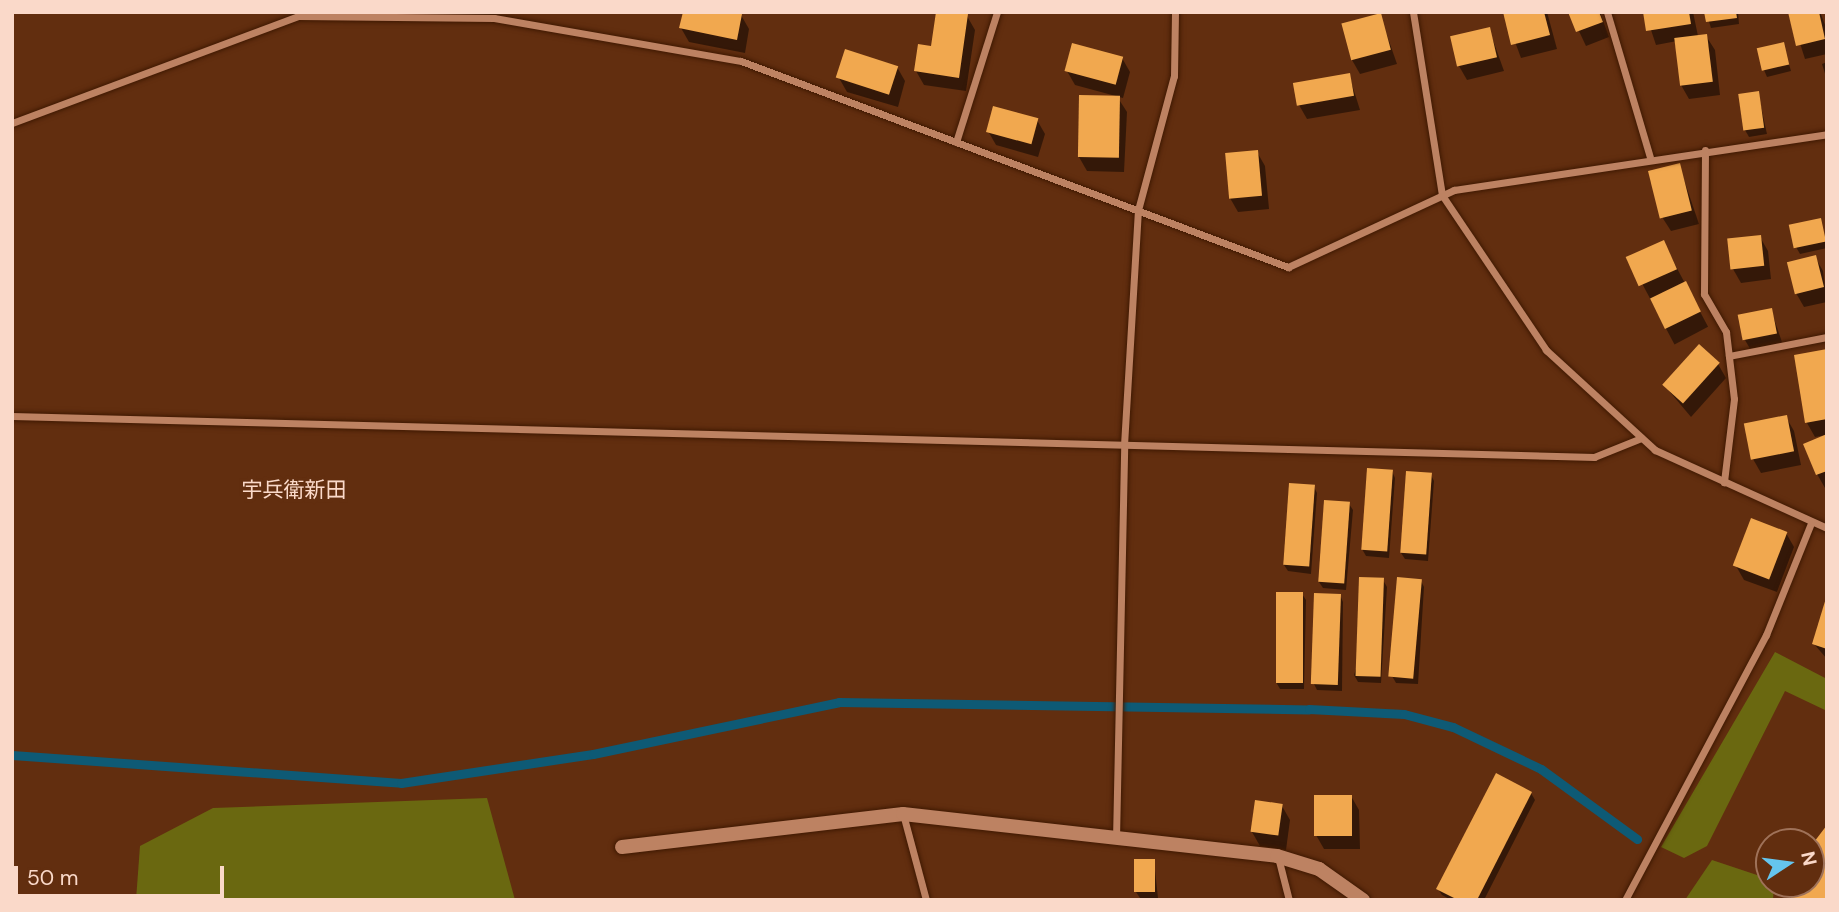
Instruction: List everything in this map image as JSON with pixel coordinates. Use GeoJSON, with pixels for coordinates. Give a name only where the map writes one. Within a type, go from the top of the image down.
{"type":"FeatureCollection","features":[{"type":"Feature","properties":{"kind":"street"},"geometry":{"type":"LineString","coordinates":[[956,142],[997,12]]}},
{"type":"Feature","properties":{"kind":"street"},"geometry":{"type":"LineString","coordinates":[[1116,839],[1124,444],[1138,210],[1174,76],[1175,12]]}},
{"type":"Feature","properties":{"kind":"street"},"geometry":{"type":"LineString","coordinates":[[1413,12],[1442,195],[1546,350],[1655,450],[1811,523],[1827,527]]}},
{"type":"Feature","properties":{"kind":"street"},"geometry":{"type":"LineString","coordinates":[[1607,12],[1650,157]]}},
{"type":"Feature","properties":{"kind":"street"},"geometry":{"type":"LineString","coordinates":[[12,123],[298,14],[494,18],[741,61],[1288,267],[1442,195],[1650,157],[1827,134]]}},
{"type":"Feature","properties":{"kind":"street"},"geometry":{"type":"LineString","coordinates":[[1705,150],[1704,295],[1726,332],[1734,399],[1724,482]]}},
{"type":"Feature","properties":{"kind":"street"},"geometry":{"type":"LineString","coordinates":[[1729,356],[1827,337]]}},
{"type":"Feature","properties":{"kind":"street"},"geometry":{"type":"LineString","coordinates":[[12,416],[1594,457],[1641,438]]}},
{"type":"Feature","properties":{"kind":"street"},"geometry":{"type":"LineString","coordinates":[[1625,900],[1766,635],[1811,523]]}},
{"type":"Feature","properties":{"kind":"street"},"geometry":{"type":"LineString","coordinates":[[903,814],[926,900]]}},
{"type":"Feature","properties":{"kind":"street"},"geometry":{"type":"LineString","coordinates":[[622,847],[903,814],[1277,856],[1319,869],[1363,900]]}},
{"type":"Feature","properties":{"kind":"street"},"geometry":{"type":"LineString","coordinates":[[1277,856],[1289,900]]}},
{"type":"Feature","properties":{"kind":"shaded area"},"geometry":{"type":"Polygon","coordinates":[[[1775,652],[1827,679],[1827,711],[1785,691],[1707,846],[1684,858],[1661,847],[1775,652]]]}},
{"type":"Feature","properties":{"kind":"shaded area"},"geometry":{"type":"Polygon","coordinates":[[[487,798],[515,900],[136,900],[140,846],[213,808],[487,798]]]}},
{"type":"Feature","properties":{"kind":"shaded area"},"geometry":{"type":"Polygon","coordinates":[[[1712,860],[1755,874],[1755,898],[1773,898],[1773,900],[1685,900],[1712,860]]]}},
{"type":"Feature","properties":{"kind":"building"},"geometry":{"type":"Polygon","coordinates":[[[683,12],[742,14],[737,40],[679,28],[683,12]]]}},
{"type":"Feature","properties":{"kind":"building"},"geometry":{"type":"Polygon","coordinates":[[[936,12],[968,14],[959,78],[914,71],[918,44],[931,46],[936,12]]]}},
{"type":"Feature","properties":{"kind":"building"},"geometry":{"type":"Polygon","coordinates":[[[1503,12],[1544,12],[1550,35],[1511,45],[1503,12]]]}},
{"type":"Feature","properties":{"kind":"building"},"geometry":{"type":"Polygon","coordinates":[[[1568,12],[1599,12],[1603,22],[1576,32],[1568,12]]]}},
{"type":"Feature","properties":{"kind":"building"},"geometry":{"type":"Polygon","coordinates":[[[1643,12],[1689,12],[1691,24],[1646,31],[1643,12]]]}},
{"type":"Feature","properties":{"kind":"building"},"geometry":{"type":"Polygon","coordinates":[[[1704,12],[1736,12],[1737,18],[1706,22],[1704,12]]]}},
{"type":"Feature","properties":{"kind":"building"},"geometry":{"type":"Polygon","coordinates":[[[1788,12],[1819,12],[1825,39],[1796,46],[1788,12]]]}},
{"type":"Feature","properties":{"kind":"building"},"geometry":{"type":"Polygon","coordinates":[[[1381,13],[1391,50],[1351,60],[1341,24],[1381,13]]]}},
{"type":"Feature","properties":{"kind":"building"},"geometry":{"type":"Polygon","coordinates":[[[1490,27],[1497,57],[1457,66],[1450,36],[1490,27]]]}},
{"type":"Feature","properties":{"kind":"building"},"geometry":{"type":"Polygon","coordinates":[[[1707,34],[1713,82],[1680,86],[1674,38],[1707,34]]]}},
{"type":"Feature","properties":{"kind":"building"},"geometry":{"type":"Polygon","coordinates":[[[1784,42],[1789,64],[1762,71],[1757,48],[1784,42]]]}},
{"type":"Feature","properties":{"kind":"building"},"geometry":{"type":"Polygon","coordinates":[[[1072,43],[1123,57],[1116,85],[1064,71],[1072,43]]]}},
{"type":"Feature","properties":{"kind":"building"},"geometry":{"type":"Polygon","coordinates":[[[845,49],[898,66],[889,95],[836,78],[845,49]]]}},
{"type":"Feature","properties":{"kind":"building"},"geometry":{"type":"Polygon","coordinates":[[[1350,73],[1354,96],[1297,106],[1293,83],[1350,73]]]}},
{"type":"Feature","properties":{"kind":"building"},"geometry":{"type":"Polygon","coordinates":[[[1759,91],[1764,128],[1743,131],[1738,94],[1759,91]]]}},
{"type":"Feature","properties":{"kind":"building"},"geometry":{"type":"Polygon","coordinates":[[[1079,95],[1120,96],[1119,158],[1078,157],[1079,95]]]}},
{"type":"Feature","properties":{"kind":"building"},"geometry":{"type":"Polygon","coordinates":[[[993,106],[1038,118],[1031,144],[986,132],[993,106]]]}},
{"type":"Feature","properties":{"kind":"building"},"geometry":{"type":"Polygon","coordinates":[[[1258,150],[1262,196],[1229,199],[1225,153],[1258,150]]]}},
{"type":"Feature","properties":{"kind":"building"},"geometry":{"type":"Polygon","coordinates":[[[1680,163],[1692,211],[1660,219],[1648,171],[1680,163]]]}},
{"type":"Feature","properties":{"kind":"building"},"geometry":{"type":"Polygon","coordinates":[[[1821,218],[1826,241],[1794,248],[1789,225],[1821,218]]]}},
{"type":"Feature","properties":{"kind":"building"},"geometry":{"type":"Polygon","coordinates":[[[1761,235],[1764,266],[1730,269],[1727,239],[1761,235]]]}},
{"type":"Feature","properties":{"kind":"building"},"geometry":{"type":"Polygon","coordinates":[[[1664,240],[1677,269],[1639,286],[1626,257],[1664,240]]]}},
{"type":"Feature","properties":{"kind":"building"},"geometry":{"type":"Polygon","coordinates":[[[1816,255],[1824,287],[1795,294],[1787,262],[1816,255]]]}},
{"type":"Feature","properties":{"kind":"building"},"geometry":{"type":"Polygon","coordinates":[[[1686,281],[1701,312],[1665,329],[1650,299],[1686,281]]]}},
{"type":"Feature","properties":{"kind":"building"},"geometry":{"type":"Polygon","coordinates":[[[1772,308],[1777,334],[1743,340],[1738,315],[1772,308]]]}},
{"type":"Feature","properties":{"kind":"building"},"geometry":{"type":"Polygon","coordinates":[[[1699,344],[1720,363],[1683,404],[1662,385],[1699,344]]]}},
{"type":"Feature","properties":{"kind":"building"},"geometry":{"type":"Polygon","coordinates":[[[1827,349],[1827,419],[1805,423],[1794,355],[1827,349]]]}},
{"type":"Feature","properties":{"kind":"building"},"geometry":{"type":"Polygon","coordinates":[[[1787,415],[1794,451],[1751,460],[1744,423],[1787,415]]]}},
{"type":"Feature","properties":{"kind":"building"},"geometry":{"type":"Polygon","coordinates":[[[1827,434],[1827,471],[1816,475],[1803,444],[1827,434]]]}},
{"type":"Feature","properties":{"kind":"building"},"geometry":{"type":"Polygon","coordinates":[[[1367,468],[1393,470],[1387,552],[1361,550],[1367,468]]]}},
{"type":"Feature","properties":{"kind":"building"},"geometry":{"type":"Polygon","coordinates":[[[1406,471],[1432,473],[1426,555],[1400,553],[1406,471]]]}},
{"type":"Feature","properties":{"kind":"building"},"geometry":{"type":"Polygon","coordinates":[[[1289,483],[1315,485],[1309,567],[1283,565],[1289,483]]]}},
{"type":"Feature","properties":{"kind":"building"},"geometry":{"type":"Polygon","coordinates":[[[1324,500],[1350,502],[1344,584],[1318,582],[1324,500]]]}},
{"type":"Feature","properties":{"kind":"building"},"geometry":{"type":"Polygon","coordinates":[[[1751,518],[1787,532],[1769,580],[1733,566],[1751,518]]]}},
{"type":"Feature","properties":{"kind":"building"},"geometry":{"type":"Polygon","coordinates":[[[1359,577],[1384,578],[1381,677],[1356,676],[1359,577]]]}},
{"type":"Feature","properties":{"kind":"building"},"geometry":{"type":"Polygon","coordinates":[[[1397,577],[1422,579],[1413,679],[1388,677],[1397,577]]]}},
{"type":"Feature","properties":{"kind":"building"},"geometry":{"type":"Polygon","coordinates":[[[1276,592],[1303,592],[1303,683],[1276,683],[1276,592]]]}},
{"type":"Feature","properties":{"kind":"building"},"geometry":{"type":"Polygon","coordinates":[[[1314,593],[1341,594],[1338,685],[1311,684],[1314,593]]]}},
{"type":"Feature","properties":{"kind":"building"},"geometry":{"type":"Polygon","coordinates":[[[1827,598],[1827,649],[1812,644],[1827,598]]]}},
{"type":"Feature","properties":{"kind":"building"},"geometry":{"type":"Polygon","coordinates":[[[1496,773],[1532,792],[1477,900],[1458,900],[1436,889],[1496,773]]]}},
{"type":"Feature","properties":{"kind":"building"},"geometry":{"type":"Polygon","coordinates":[[[1314,795],[1352,795],[1352,836],[1314,836],[1314,795]]]}},
{"type":"Feature","properties":{"kind":"building"},"geometry":{"type":"Polygon","coordinates":[[[1255,800],[1283,804],[1278,836],[1251,832],[1255,800]]]}},
{"type":"Feature","properties":{"kind":"building"},"geometry":{"type":"Polygon","coordinates":[[[1827,825],[1827,900],[1790,900],[1825,898],[1825,828],[1827,825]]]}},
{"type":"Feature","properties":{"kind":"building"},"geometry":{"type":"Polygon","coordinates":[[[1134,859],[1155,859],[1155,892],[1134,892],[1134,859]]]}},
{"type":"Feature","properties":{"kind":"waterway"},"geometry":{"type":"LineString","coordinates":[[12,755],[401,783],[593,754],[839,702],[1309,709],[1404,714],[1453,727],[1541,769],[1637,839]]}},
{"type":"Feature","properties":{"kind":"district","name":"宇兵衛新田"},"geometry":{"type":"Point","coordinates":[294,490]}}]}
